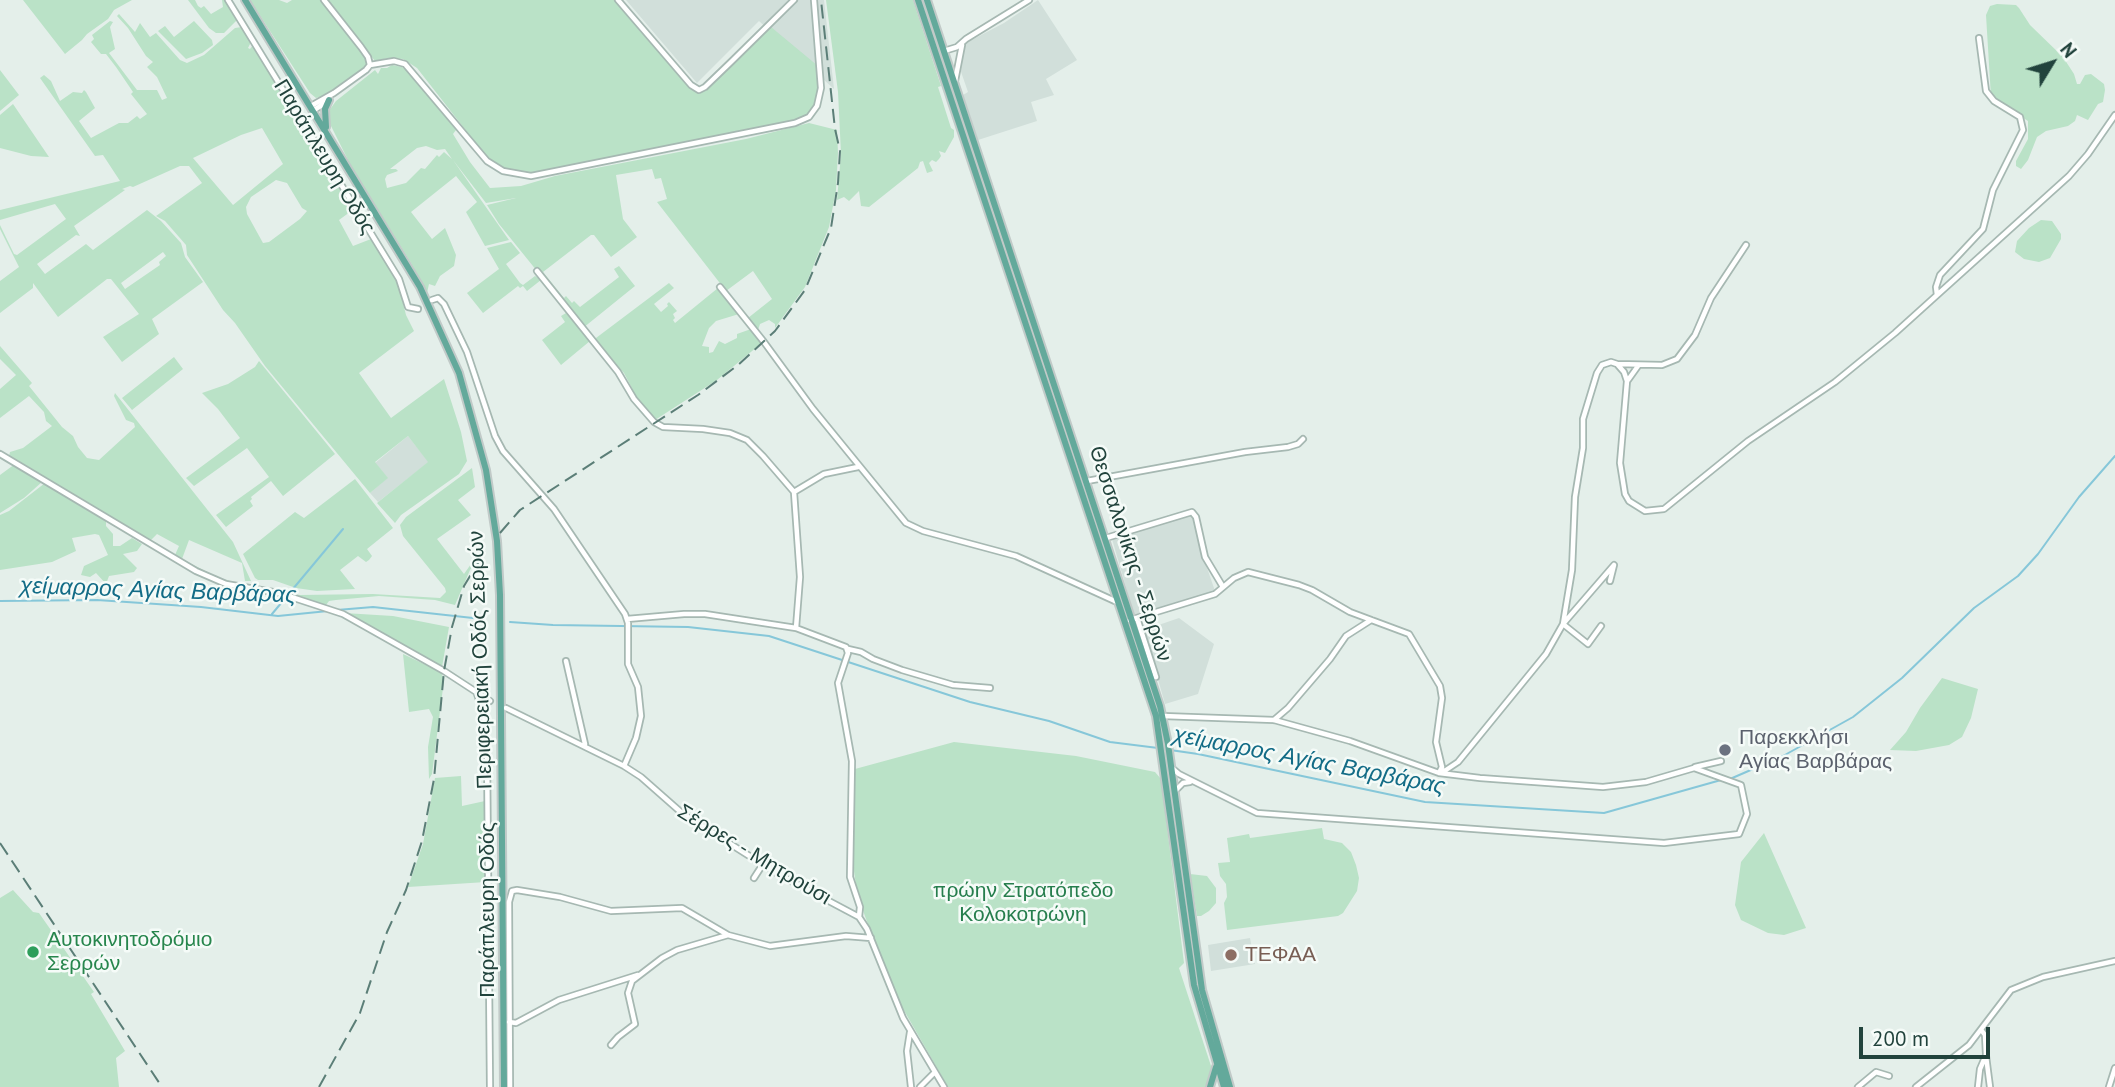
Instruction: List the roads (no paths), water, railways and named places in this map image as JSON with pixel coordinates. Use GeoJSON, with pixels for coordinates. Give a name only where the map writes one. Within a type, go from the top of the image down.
{"type":"FeatureCollection","features":[{"type":"Feature","properties":{"kind":"main road","name":"Περιφερειακή Οδός Σερρών"},"geometry":{"type":"LineString","coordinates":[[245,0],[412,272],[444,338],[472,417],[486,470],[497,541],[500,596],[504,1087]]}},
{"type":"Feature","properties":{"kind":"main road","name":"Θεσσαλονίκης - Σερρών"},"geometry":{"type":"LineString","coordinates":[[918,0],[1120,604],[1132,620]]}},
{"type":"Feature","properties":{"kind":"main road","name":"Θεσσαλονίκης - Σερρών"},"geometry":{"type":"LineString","coordinates":[[927,0],[1106,538],[1163,716],[1162,731]]}},
{"type":"Feature","properties":{"kind":"main road"},"geometry":{"type":"LineString","coordinates":[[327,132],[324,114],[329,100]]}},
{"type":"Feature","properties":{"kind":"main road","name":"Θεσσαλονίκης - Σερρών"},"geometry":{"type":"LineString","coordinates":[[1151,678],[1174,791],[1202,990],[1225,1083]]}},
{"type":"Feature","properties":{"kind":"main road","name":"Θεσσαλονίκης - Σερρών"},"geometry":{"type":"LineString","coordinates":[[1168,764],[1194,985],[1215,1062],[1225,1083]]}},
{"type":"Feature","properties":{"kind":"main road"},"geometry":{"type":"LineString","coordinates":[[1210,1087],[1215,1074],[1215,1062]]}},
{"type":"Feature","properties":{"kind":"main road"},"geometry":{"type":"LineString","coordinates":[[1210,1087],[1225,1083]]}},
{"type":"Feature","properties":{"kind":"street","name":"Παράπλευρη Οδός"},"geometry":{"type":"LineString","coordinates":[[228,0],[399,279],[408,307],[418,309]]}},
{"type":"Feature","properties":{"kind":"street"},"geometry":{"type":"LineString","coordinates":[[324,0],[361,47],[370,65]]}},
{"type":"Feature","properties":{"kind":"street"},"geometry":{"type":"LineString","coordinates":[[618,0],[691,85],[699,90],[794,0]]}},
{"type":"Feature","properties":{"kind":"street"},"geometry":{"type":"LineString","coordinates":[[312,108],[370,65],[388,61],[405,64],[487,161],[503,171],[531,176],[795,123],[809,117],[817,106],[821,88],[814,0]]}},
{"type":"Feature","properties":{"kind":"street"},"geometry":{"type":"LineString","coordinates":[[944,51],[955,48],[1029,0]]}},
{"type":"Feature","properties":{"kind":"street"},"geometry":{"type":"LineString","coordinates":[[1937,295],[1936,287],[1940,275],[1983,229],[1993,190],[2023,130],[2020,117],[1994,101],[1986,91],[1979,38]]}},
{"type":"Feature","properties":{"kind":"street"},"geometry":{"type":"LineString","coordinates":[[956,88],[956,70],[964,41]]}},
{"type":"Feature","properties":{"kind":"street"},"geometry":{"type":"LineString","coordinates":[[312,108],[329,100],[334,93]]}},
{"type":"Feature","properties":{"kind":"street"},"geometry":{"type":"LineString","coordinates":[[1638,366],[1628,381],[1621,434],[1622,486],[1629,501],[1637,508],[1654,512],[1676,502],[1748,441],[1835,382],[1895,333],[2068,176],[2088,154],[2115,115]]}},
{"type":"Feature","properties":{"kind":"street"},"geometry":{"type":"LineString","coordinates":[[1563,624],[1572,570],[1575,497],[1583,448],[1583,419],[1598,369],[1606,363],[1662,365],[1677,359],[1695,335],[1711,298],[1745,244]]}},
{"type":"Feature","properties":{"kind":"street"},"geometry":{"type":"LineString","coordinates":[[537,271],[618,372],[634,399],[654,422],[663,427],[730,433],[747,440],[794,492],[800,578],[796,628]]}},
{"type":"Feature","properties":{"kind":"street"},"geometry":{"type":"LineString","coordinates":[[720,286],[901,519],[912,527],[1006,552],[1120,604]]}},
{"type":"Feature","properties":{"kind":"street"},"geometry":{"type":"LineString","coordinates":[[432,300],[438,299],[444,304],[467,352],[495,436],[503,451],[554,509],[619,602],[628,621],[628,664],[638,687],[641,716],[636,738],[624,766]]}},
{"type":"Feature","properties":{"kind":"street"},"geometry":{"type":"LineString","coordinates":[[1617,364],[1628,381]]}},
{"type":"Feature","properties":{"kind":"street"},"geometry":{"type":"LineString","coordinates":[[1087,481],[1245,452],[1288,447],[1300,443],[1303,439]]}},
{"type":"Feature","properties":{"kind":"street"},"geometry":{"type":"LineString","coordinates":[[0,454],[195,571],[226,584],[279,593],[343,614],[444,671],[490,701]]}},
{"type":"Feature","properties":{"kind":"street"},"geometry":{"type":"LineString","coordinates":[[794,492],[824,474],[838,469],[859,467]]}},
{"type":"Feature","properties":{"kind":"street"},"geometry":{"type":"LineString","coordinates":[[1106,538],[1192,512],[1196,517],[1204,555],[1223,587]]}},
{"type":"Feature","properties":{"kind":"street"},"geometry":{"type":"LineString","coordinates":[[1439,773],[1458,762],[1546,654],[1563,624],[1614,565],[1610,581]]}},
{"type":"Feature","properties":{"kind":"street"},"geometry":{"type":"LineString","coordinates":[[1132,620],[1214,594],[1240,575],[1256,572],[1312,590],[1350,612],[1408,634],[1440,685],[1442,698],[1436,742],[1442,767],[1439,773]]}},
{"type":"Feature","properties":{"kind":"street"},"geometry":{"type":"LineString","coordinates":[[628,621],[695,613],[796,628],[844,645],[848,651]]}},
{"type":"Feature","properties":{"kind":"street"},"geometry":{"type":"LineString","coordinates":[[1274,720],[1288,708],[1330,659],[1346,636],[1371,620]]}},
{"type":"Feature","properties":{"kind":"street"},"geometry":{"type":"LineString","coordinates":[[1563,624],[1588,644],[1601,626]]}},
{"type":"Feature","properties":{"kind":"street"},"geometry":{"type":"LineString","coordinates":[[848,651],[838,683],[852,761],[850,877],[860,907],[859,917],[900,1012],[944,1087]]}},
{"type":"Feature","properties":{"kind":"street"},"geometry":{"type":"LineString","coordinates":[[848,651],[861,652],[902,670],[946,683],[990,688]]}},
{"type":"Feature","properties":{"kind":"street"},"geometry":{"type":"LineString","coordinates":[[566,661],[585,745]]}},
{"type":"Feature","properties":{"kind":"street","name":"Παράπλευρη Οδός"},"geometry":{"type":"LineString","coordinates":[[477,693],[484,715],[487,750],[489,1087]]}},
{"type":"Feature","properties":{"kind":"street","name":"Σέρρες - Μητρούσι"},"geometry":{"type":"LineString","coordinates":[[506,708],[624,766],[683,814],[762,864],[859,917]]}},
{"type":"Feature","properties":{"kind":"street"},"geometry":{"type":"LineString","coordinates":[[1163,716],[1274,720],[1350,741],[1439,773],[1603,788],[1646,782],[1721,761]]}},
{"type":"Feature","properties":{"kind":"street"},"geometry":{"type":"LineString","coordinates":[[1168,764],[1176,773],[1257,813],[1664,844],[1739,834],[1747,814],[1741,785],[1694,768]]}},
{"type":"Feature","properties":{"kind":"street"},"geometry":{"type":"LineString","coordinates":[[1174,791],[1184,782],[1198,784]]}},
{"type":"Feature","properties":{"kind":"street"},"geometry":{"type":"LineString","coordinates":[[754,878],[762,864]]}},
{"type":"Feature","properties":{"kind":"street"},"geometry":{"type":"LineString","coordinates":[[510,1087],[509,902],[512,891],[560,897],[611,911],[682,908],[728,935],[746,942],[770,946],[846,936],[870,938]]}},
{"type":"Feature","properties":{"kind":"street"},"geometry":{"type":"LineString","coordinates":[[611,1045],[635,1024],[628,993],[632,981],[638,975],[677,950],[728,935]]}},
{"type":"Feature","properties":{"kind":"street"},"geometry":{"type":"LineString","coordinates":[[1916,1087],[1969,1045],[2011,990],[2043,977],[2115,961]]}},
{"type":"Feature","properties":{"kind":"street"},"geometry":{"type":"LineString","coordinates":[[509,1022],[516,1023],[559,1000],[638,975]]}},
{"type":"Feature","properties":{"kind":"street"},"geometry":{"type":"LineString","coordinates":[[911,1031],[908,1051],[911,1087]]}},
{"type":"Feature","properties":{"kind":"street"},"geometry":{"type":"LineString","coordinates":[[1982,1031],[1990,1087]]}},
{"type":"Feature","properties":{"kind":"street"},"geometry":{"type":"LineString","coordinates":[[908,1051],[912,1044],[919,1046]]}},
{"type":"Feature","properties":{"kind":"street"},"geometry":{"type":"LineString","coordinates":[[1978,1087],[1979,1071],[1986,1055]]}},
{"type":"Feature","properties":{"kind":"street"},"geometry":{"type":"LineString","coordinates":[[2109,1087],[2115,1068]]}},
{"type":"Feature","properties":{"kind":"street"},"geometry":{"type":"LineString","coordinates":[[920,1087],[935,1072]]}},
{"type":"Feature","properties":{"kind":"street"},"geometry":{"type":"LineString","coordinates":[[1858,1087],[1876,1072],[1889,1076]]}},
{"type":"Feature","properties":{"kind":"waterway","name":"χείμαρρος Αγίας Βαρβάρας"},"geometry":{"type":"LineString","coordinates":[[1730,779],[1783,756],[1853,717],[1902,678],[1974,608],[2018,576],[2038,554],[2079,497],[2115,456]]}},
{"type":"Feature","properties":{"kind":"waterway"},"geometry":{"type":"LineString","coordinates":[[272,614],[343,529]]}},
{"type":"Feature","properties":{"kind":"waterway","name":"χείμαρρος Αγίας Βαρβάρας"},"geometry":{"type":"LineString","coordinates":[[0,601],[97,600],[201,607],[278,616],[328,611]]}},
{"type":"Feature","properties":{"kind":"waterway","name":"χείμαρρος Αγίας Βαρβάρας"},"geometry":{"type":"LineString","coordinates":[[337,610],[373,607],[482,619]]}},
{"type":"Feature","properties":{"kind":"waterway","name":"χείμαρρος Αγίας Βαρβάρας"},"geometry":{"type":"LineString","coordinates":[[510,622],[688,627],[769,636],[970,702],[1049,721],[1110,742],[1158,748]]}},
{"type":"Feature","properties":{"kind":"waterway","name":"χείμαρρος Αγίας Βαρβάρας"},"geometry":{"type":"LineString","coordinates":[[1170,750],[1425,802],[1604,813],[1721,780]]}},
{"type":"Feature","properties":{"kind":"railway"},"geometry":{"type":"LineString","coordinates":[[500,533],[520,510],[698,395],[738,365],[775,331],[805,290],[831,228],[840,151],[835,129],[821,0]]}},
{"type":"Feature","properties":{"kind":"railway"},"geometry":{"type":"LineString","coordinates":[[319,1087],[360,1013],[422,841],[434,779],[444,671],[452,627],[464,586],[485,551]]}},
{"type":"Feature","properties":{"kind":"railway"},"geometry":{"type":"LineString","coordinates":[[0,843],[162,1087]]}},
{"type":"Feature","properties":{"kind":"place","name":"Παρεκκλήσι Αγίας Βαρβάρας"},"geometry":{"type":"Point","coordinates":[1725,750]}},
{"type":"Feature","properties":{"kind":"place","name":"Αυτοκινητοδρόμιο Σερρών"},"geometry":{"type":"Point","coordinates":[33,952]}},
{"type":"Feature","properties":{"kind":"place","name":"ΤΕΦΑΑ"},"geometry":{"type":"Point","coordinates":[1231,955]}},
{"type":"Feature","properties":{"kind":"park label","name":"πρώην Στρατόπεδο Κολοκοτρώνη"},"geometry":{"type":"Point","coordinates":[1023,903]}}]}
